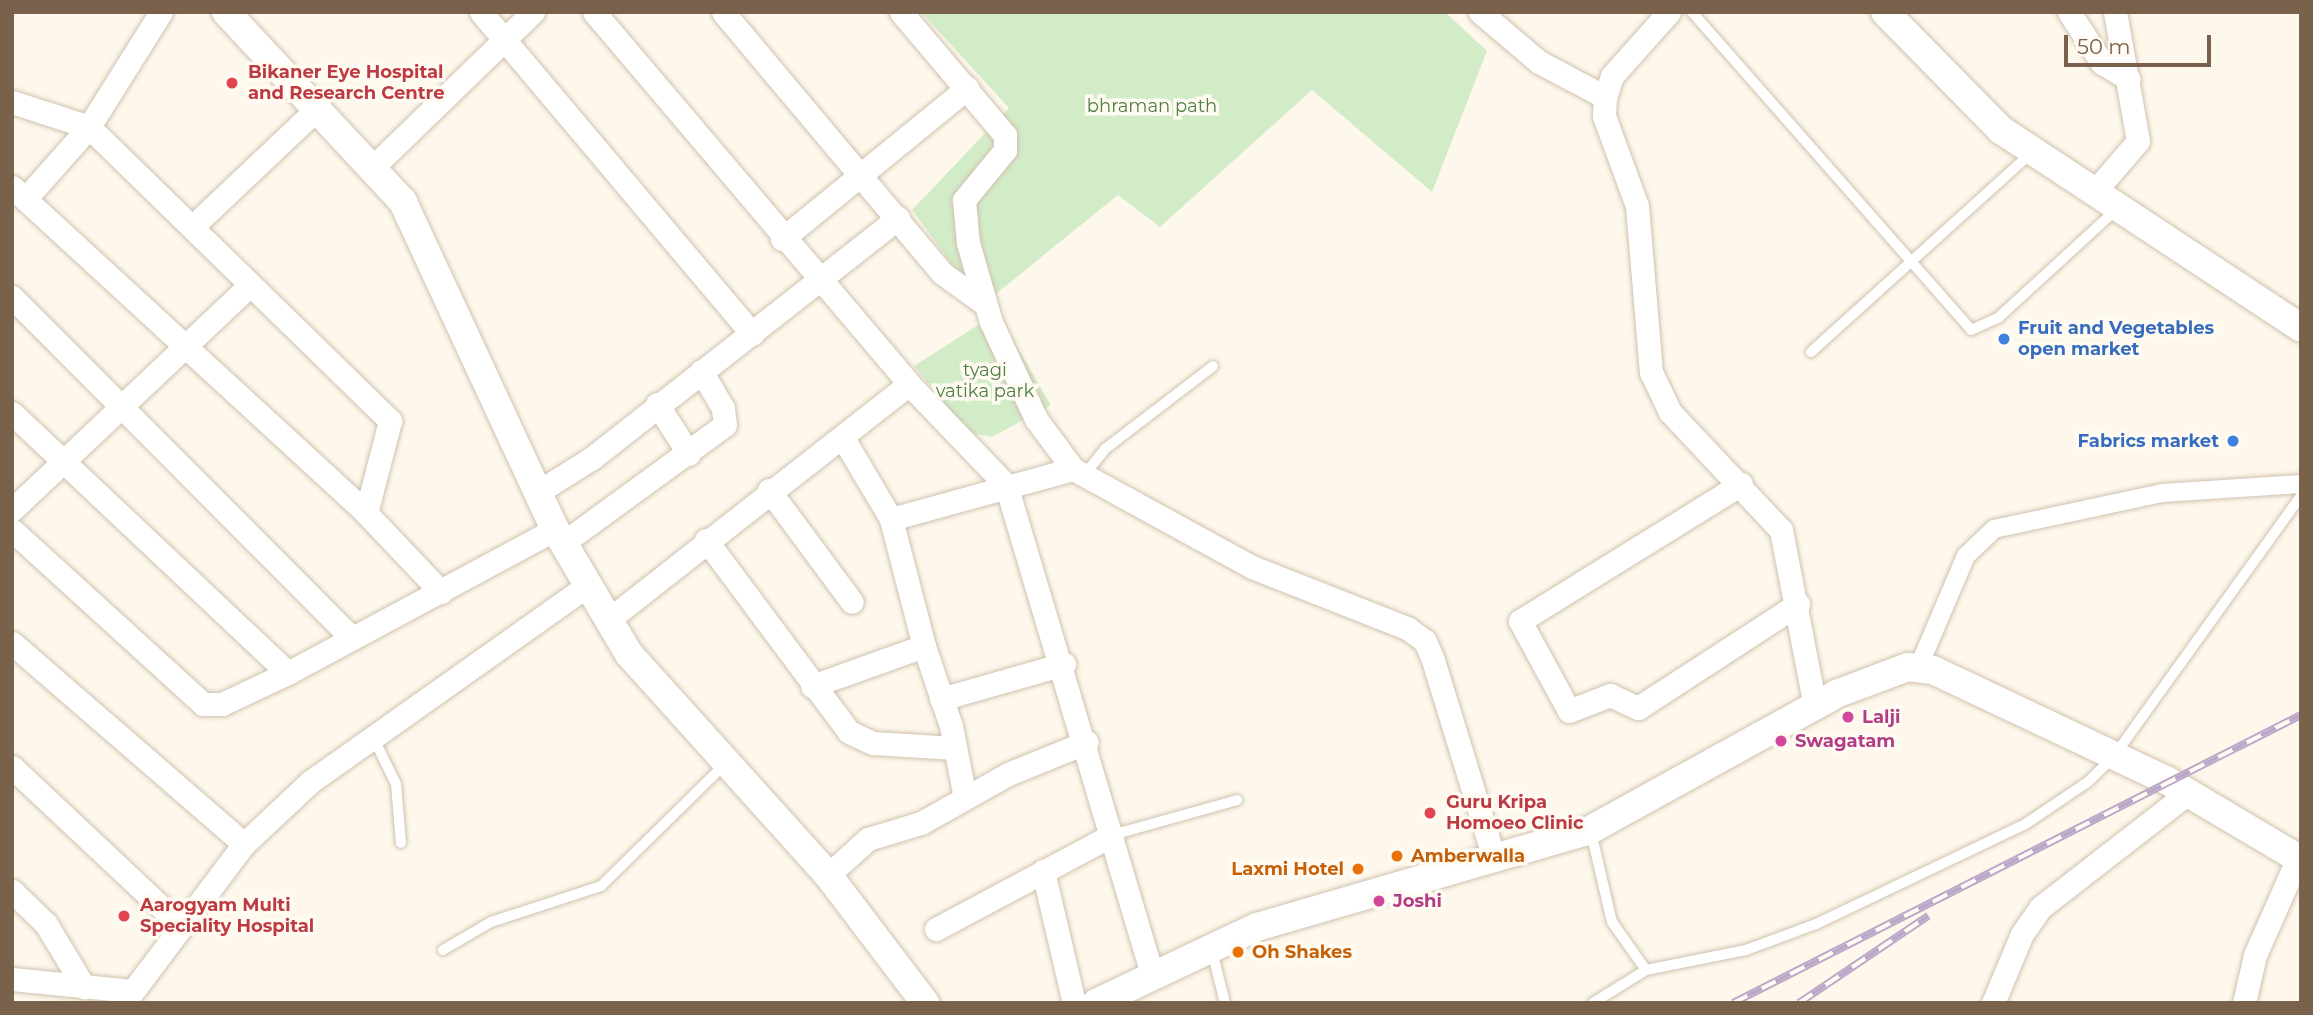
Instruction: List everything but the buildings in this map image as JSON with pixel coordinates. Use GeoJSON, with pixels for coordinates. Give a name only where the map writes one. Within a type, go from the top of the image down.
{"type":"FeatureCollection","features":[{"type":"Feature","properties":{"kind":"street"},"geometry":{"type":"LineString","coordinates":[[161,12],[89,127],[18,193],[366,513],[441,592]]}},
{"type":"Feature","properties":{"kind":"street"},"geometry":{"type":"LineString","coordinates":[[226,12],[319,107],[373,167],[420,229],[538,492],[559,536],[607,621],[725,764],[828,875],[925,1003]]}},
{"type":"Feature","properties":{"kind":"street"},"geometry":{"type":"LineString","coordinates":[[481,12],[752,334]]}},
{"type":"Feature","properties":{"kind":"street"},"geometry":{"type":"LineString","coordinates":[[373,167],[533,12]]}},
{"type":"Feature","properties":{"kind":"street"},"geometry":{"type":"LineString","coordinates":[[594,12],[782,239],[909,384],[1006,485],[1064,664],[1152,974]]}},
{"type":"Feature","properties":{"kind":"street"},"geometry":{"type":"LineString","coordinates":[[723,12],[942,273],[985,304]]}},
{"type":"Feature","properties":{"kind":"street"},"geometry":{"type":"LineString","coordinates":[[901,12],[1003,128],[1006,143],[963,206],[985,304],[1036,419],[1079,472],[1252,567],[1425,641],[1494,858]]}},
{"type":"Feature","properties":{"kind":"street"},"geometry":{"type":"LineString","coordinates":[[1480,12],[1539,62],[1605,97]]}},
{"type":"Feature","properties":{"kind":"street"},"geometry":{"type":"LineString","coordinates":[[1669,12],[1612,76],[1605,97],[1604,116],[1637,206],[1658,394],[1781,530],[1798,604],[1815,706]]}},
{"type":"Feature","properties":{"kind":"street"},"geometry":{"type":"LineString","coordinates":[[1885,12],[2001,130],[2120,206],[2301,328]]}},
{"type":"Feature","properties":{"kind":"street"},"geometry":{"type":"LineString","coordinates":[[2068,12],[2102,63],[2129,79]]}},
{"type":"Feature","properties":{"kind":"street"},"geometry":{"type":"LineString","coordinates":[[2095,191],[2138,141],[2115,12]]}},
{"type":"Feature","properties":{"kind":"street"},"geometry":{"type":"LineString","coordinates":[[782,239],[864,177],[967,88]]}},
{"type":"Feature","properties":{"kind":"street"},"geometry":{"type":"LineString","coordinates":[[12,102],[89,127],[390,421],[366,513]]}},
{"type":"Feature","properties":{"kind":"street"},"geometry":{"type":"LineString","coordinates":[[192,227],[319,107]]}},
{"type":"Feature","properties":{"kind":"street"},"geometry":{"type":"LineString","coordinates":[[538,492],[592,458],[657,404],[752,334],[898,218]]}},
{"type":"Feature","properties":{"kind":"street"},"geometry":{"type":"LineString","coordinates":[[12,510],[249,286]]}},
{"type":"Feature","properties":{"kind":"street"},"geometry":{"type":"LineString","coordinates":[[12,297],[125,406],[352,638]]}},
{"type":"Feature","properties":{"kind":"street"},"geometry":{"type":"LineString","coordinates":[[12,530],[203,704],[222,704],[288,673],[441,592],[559,536],[689,454],[727,417],[701,371]]}},
{"type":"Feature","properties":{"kind":"street"},"geometry":{"type":"LineString","coordinates":[[607,621],[769,490],[842,438],[909,384]]}},
{"type":"Feature","properties":{"kind":"street"},"geometry":{"type":"LineString","coordinates":[[657,404],[689,454]]}},
{"type":"Feature","properties":{"kind":"street"},"geometry":{"type":"LineString","coordinates":[[12,413],[288,673]]}},
{"type":"Feature","properties":{"kind":"street"},"geometry":{"type":"LineString","coordinates":[[842,438],[891,519],[924,646],[955,748],[965,798]]}},
{"type":"Feature","properties":{"kind":"street"},"geometry":{"type":"LineString","coordinates":[[891,519],[1006,485],[1079,472]]}},
{"type":"Feature","properties":{"kind":"street"},"geometry":{"type":"LineString","coordinates":[[1741,484],[1520,621],[1569,711],[1610,695],[1638,708],[1798,604]]}},
{"type":"Feature","properties":{"kind":"street"},"geometry":{"type":"LineString","coordinates":[[1919,666],[1966,556],[1994,529],[2162,493],[2301,484]]}},
{"type":"Feature","properties":{"kind":"street"},"geometry":{"type":"LineString","coordinates":[[769,490],[852,602]]}},
{"type":"Feature","properties":{"kind":"street"},"geometry":{"type":"LineString","coordinates":[[706,540],[813,686],[860,739],[955,748]]}},
{"type":"Feature","properties":{"kind":"street"},"geometry":{"type":"LineString","coordinates":[[16,976],[128,997],[179,924],[244,844],[310,782],[587,586]]}},
{"type":"Feature","properties":{"kind":"street"},"geometry":{"type":"LineString","coordinates":[[12,643],[244,844]]}},
{"type":"Feature","properties":{"kind":"street"},"geometry":{"type":"LineString","coordinates":[[813,686],[924,646]]}},
{"type":"Feature","properties":{"kind":"street"},"geometry":{"type":"LineString","coordinates":[[941,699],[1064,664]]}},
{"type":"Feature","properties":{"kind":"street"},"geometry":{"type":"LineString","coordinates":[[1096,1003],[1152,974],[1257,927],[1590,830],[1815,706],[1919,666],[2188,793],[2299,859],[2255,955],[2244,1003]]}},
{"type":"Feature","properties":{"kind":"street"},"geometry":{"type":"LineString","coordinates":[[828,875],[868,839],[921,823],[965,798],[1087,742]]}},
{"type":"Feature","properties":{"kind":"street"},"geometry":{"type":"LineString","coordinates":[[12,767],[179,924]]}},
{"type":"Feature","properties":{"kind":"street"},"geometry":{"type":"LineString","coordinates":[[1993,1003],[2022,934],[2041,907],[2188,793]]}},
{"type":"Feature","properties":{"kind":"street"},"geometry":{"type":"LineString","coordinates":[[936,929],[1112,835]]}},
{"type":"Feature","properties":{"kind":"street"},"geometry":{"type":"LineString","coordinates":[[1043,871],[1074,1003]]}},
{"type":"Feature","properties":{"kind":"street"},"geometry":{"type":"LineString","coordinates":[[12,891],[46,925],[85,987]]}},
{"type":"Feature","properties":{"kind":"lane"},"geometry":{"type":"LineString","coordinates":[[1692,12],[1961,323],[1980,330],[2120,206]]}},
{"type":"Feature","properties":{"kind":"lane"},"geometry":{"type":"LineString","coordinates":[[1811,352],[2033,151]]}},
{"type":"Feature","properties":{"kind":"lane"},"geometry":{"type":"LineString","coordinates":[[1079,472],[1213,366]]}},
{"type":"Feature","properties":{"kind":"lane"},"geometry":{"type":"LineString","coordinates":[[1593,1003],[1646,970],[1746,950],[1816,924],[2064,803],[2114,756],[2301,496]]}},
{"type":"Feature","properties":{"kind":"lane"},"geometry":{"type":"LineString","coordinates":[[373,737],[396,785],[401,843]]}},
{"type":"Feature","properties":{"kind":"lane"},"geometry":{"type":"LineString","coordinates":[[443,950],[491,922],[601,886],[725,764]]}},
{"type":"Feature","properties":{"kind":"lane"},"geometry":{"type":"LineString","coordinates":[[1112,835],[1237,800]]}},
{"type":"Feature","properties":{"kind":"lane"},"geometry":{"type":"LineString","coordinates":[[1590,830],[1612,922],[1646,970]]}},
{"type":"Feature","properties":{"kind":"lane"},"geometry":{"type":"LineString","coordinates":[[1211,948],[1225,1003]]}},
{"type":"Feature","properties":{"kind":"green space","name":"bhraman path"},"geometry":{"type":"Polygon","coordinates":[[[921,12],[1445,12],[1487,51],[1432,192],[1312,90],[1160,227],[1118,195],[982,305],[912,210],[1009,108],[921,12]]]}},
{"type":"Feature","properties":{"kind":"green space","name":"tyagi vatika park"},"geometry":{"type":"Polygon","coordinates":[[[997,313],[1051,405],[992,437],[969,433],[914,366],[997,313]]]}},
{"type":"Feature","properties":{"kind":"railway"},"geometry":{"type":"LineString","coordinates":[[1733,1003],[2301,715]]}},
{"type":"Feature","properties":{"kind":"railway"},"geometry":{"type":"LineString","coordinates":[[1799,1003],[1928,916]]}},
{"type":"Feature","properties":{"kind":"place","name":"Bikaner Eye Hospital and Research Centre"},"geometry":{"type":"Point","coordinates":[232,83]}},
{"type":"Feature","properties":{"kind":"place","name":"Fruit and Vegetables open market"},"geometry":{"type":"Point","coordinates":[2004,339]}},
{"type":"Feature","properties":{"kind":"place","name":"Fabrics market"},"geometry":{"type":"Point","coordinates":[2233,441]}},
{"type":"Feature","properties":{"kind":"place","name":"Lalji"},"geometry":{"type":"Point","coordinates":[1848,717]}},
{"type":"Feature","properties":{"kind":"place","name":"Swagatam"},"geometry":{"type":"Point","coordinates":[1781,741]}},
{"type":"Feature","properties":{"kind":"place","name":"Guru Kripa Homoeo Clinic"},"geometry":{"type":"Point","coordinates":[1430,813]}},
{"type":"Feature","properties":{"kind":"place","name":"Amberwalla"},"geometry":{"type":"Point","coordinates":[1397,856]}},
{"type":"Feature","properties":{"kind":"place","name":"Laxmi Hotel"},"geometry":{"type":"Point","coordinates":[1358,869]}},
{"type":"Feature","properties":{"kind":"place","name":"Joshi"},"geometry":{"type":"Point","coordinates":[1379,901]}},
{"type":"Feature","properties":{"kind":"place","name":"Aarogyam Multi Speciality Hospital"},"geometry":{"type":"Point","coordinates":[124,916]}},
{"type":"Feature","properties":{"kind":"place","name":"Oh Shakes"},"geometry":{"type":"Point","coordinates":[1238,952]}}]}
